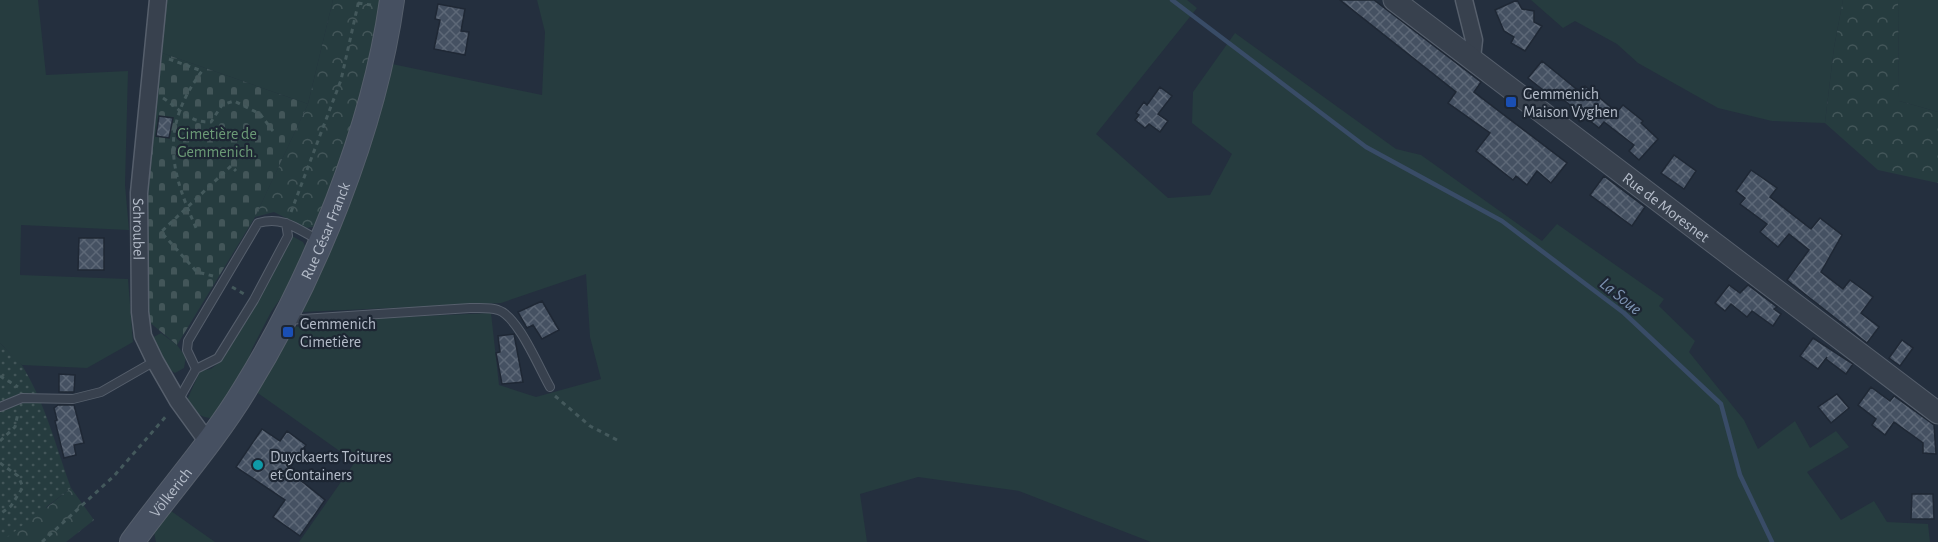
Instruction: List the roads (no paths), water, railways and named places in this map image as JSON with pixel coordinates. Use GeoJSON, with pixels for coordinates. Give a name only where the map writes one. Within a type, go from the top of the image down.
{"type":"FeatureCollection","features":[{"type":"Feature","properties":{"kind":"main road","name":"Rue César Franck"},"geometry":{"type":"LineString","coordinates":[[207,441],[244,391],[284,321],[320,242],[363,127],[381,62],[392,0]]}},
{"type":"Feature","properties":{"kind":"main road","name":"Völkerich"},"geometry":{"type":"LineString","coordinates":[[135,541],[207,441]]}},
{"type":"Feature","properties":{"kind":"street","name":"Schroubel"},"geometry":{"type":"LineString","coordinates":[[158,0],[139,193],[140,312],[143,336],[155,361],[178,401],[207,441]]}},
{"type":"Feature","properties":{"kind":"street","name":"Rue de Moresnet"},"geometry":{"type":"LineString","coordinates":[[1394,0],[1938,413]]}},
{"type":"Feature","properties":{"kind":"street"},"geometry":{"type":"LineString","coordinates":[[1464,0],[1474,40],[1472,58]]}},
{"type":"Feature","properties":{"kind":"lane"},"geometry":{"type":"LineString","coordinates":[[196,369],[187,350],[188,341],[258,223],[273,219],[286,223],[320,242]]}},
{"type":"Feature","properties":{"kind":"lane"},"geometry":{"type":"LineString","coordinates":[[178,401],[196,369],[218,358],[254,300],[288,236],[286,223]]}},
{"type":"Feature","properties":{"kind":"lane"},"geometry":{"type":"LineString","coordinates":[[284,321],[470,308],[500,310],[508,315],[520,332],[550,387]]}},
{"type":"Feature","properties":{"kind":"lane"},"geometry":{"type":"LineString","coordinates":[[0,407],[22,398],[73,399],[101,392],[155,361]]}},
{"type":"Feature","properties":{"kind":"waterway","name":"La Soue"},"geometry":{"type":"LineString","coordinates":[[1172,0],[1366,147],[1502,221],[1624,313],[1721,404],[1740,475],[1772,542]]}},
{"type":"Feature","properties":{"kind":"place","name":"Gemmenich Maison Vyghen"},"geometry":{"type":"Point","coordinates":[1511,102]}},
{"type":"Feature","properties":{"kind":"place","name":"Gemmenich Cimetière"},"geometry":{"type":"Point","coordinates":[288,332]}},
{"type":"Feature","properties":{"kind":"place","name":"Duyckaerts Toitures et Containers"},"geometry":{"type":"Point","coordinates":[258,465]}},
{"type":"Feature","properties":{"kind":"park label","name":"Cimetière de Gemmenich."},"geometry":{"type":"Point","coordinates":[217,142]}}]}
